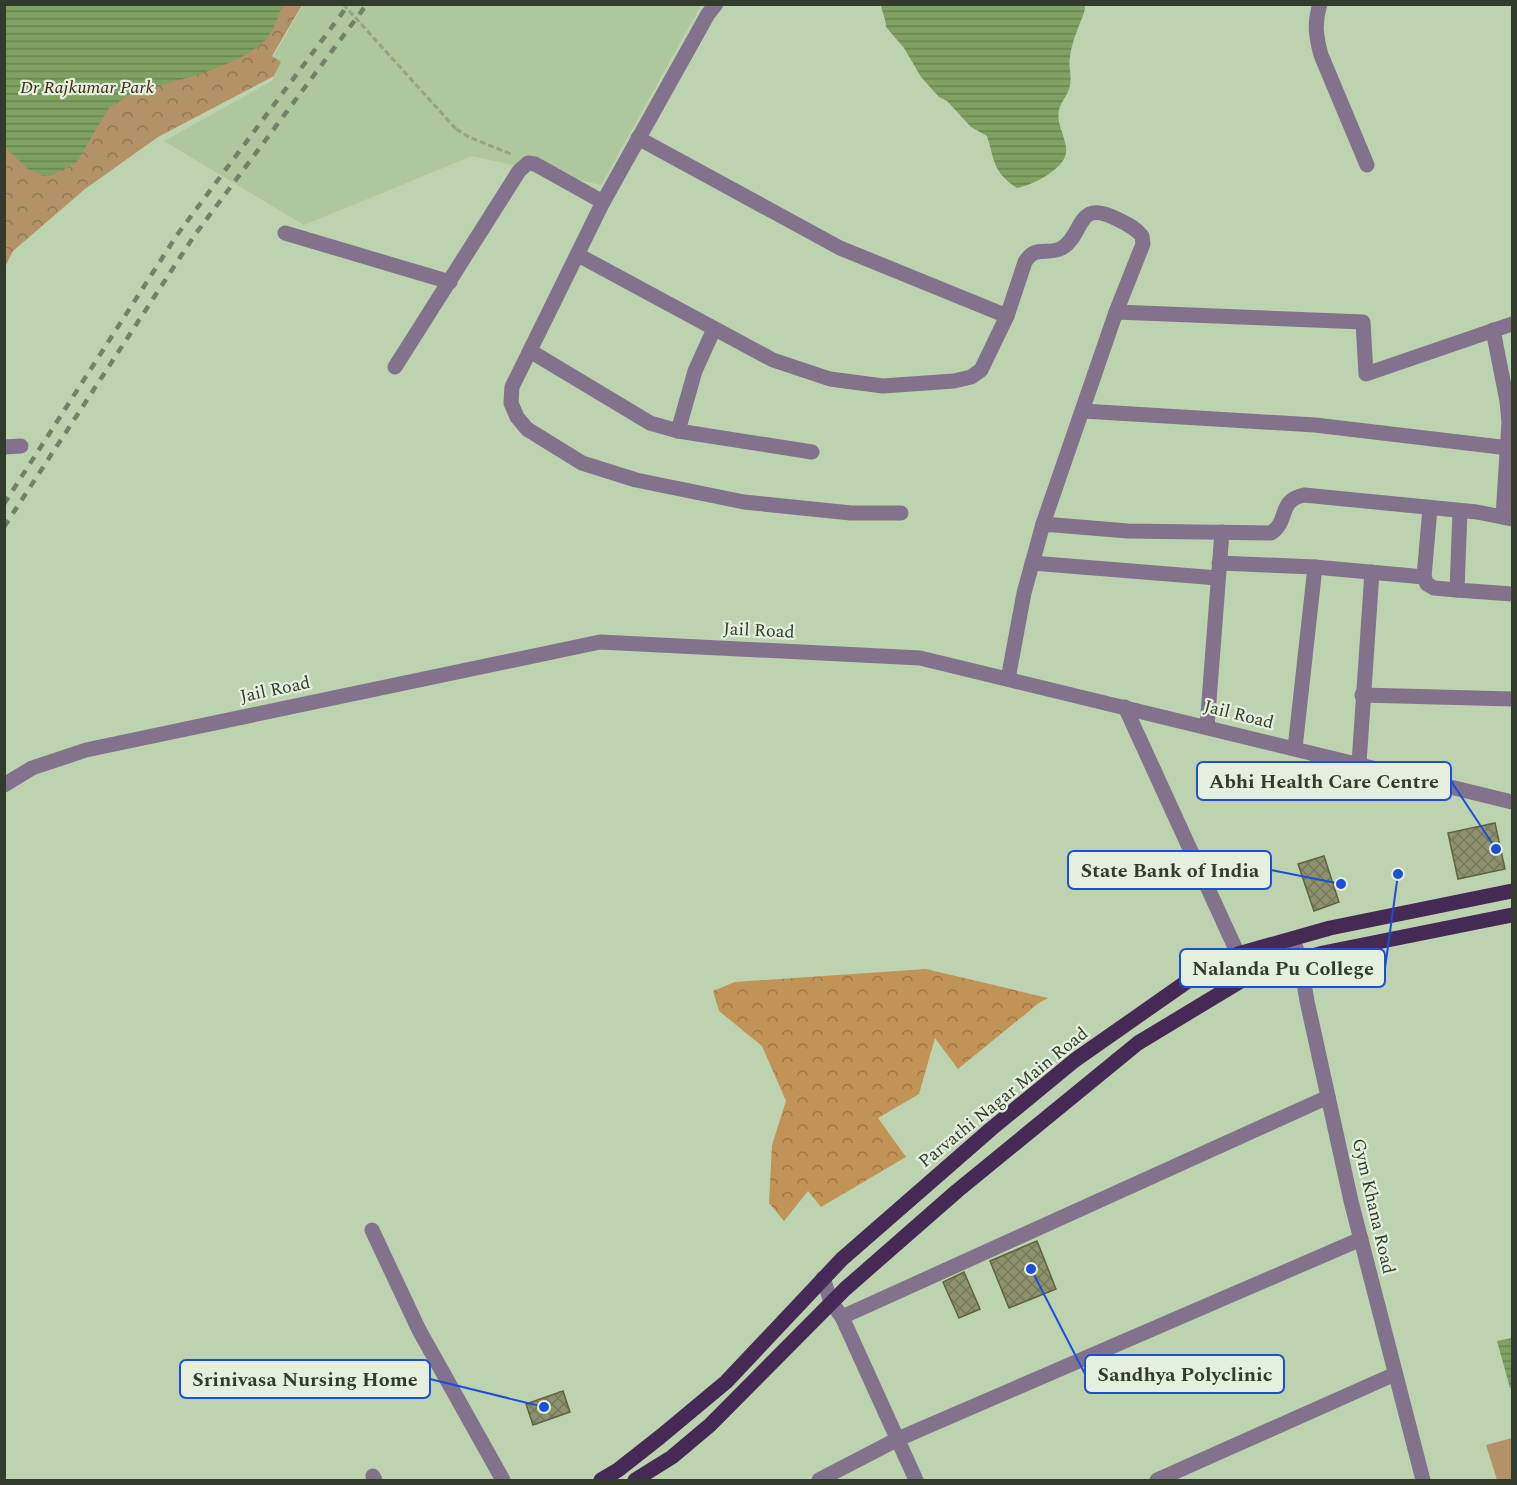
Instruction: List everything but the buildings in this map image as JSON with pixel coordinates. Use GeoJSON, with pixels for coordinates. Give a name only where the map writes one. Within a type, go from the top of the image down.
{"type":"FeatureCollection","features":[{"type":"Feature","properties":{"kind":"main road","name":"Parvathi Nagar Main Road"},"geometry":{"type":"LineString","coordinates":[[601,1480],[618,1470],[726,1382],[842,1259],[982,1136],[1075,1060],[1185,983],[1238,954],[1330,928],[1512,891]]}},
{"type":"Feature","properties":{"kind":"main road"},"geometry":{"type":"LineString","coordinates":[[635,1480],[672,1457],[710,1425],[831,1302],[957,1191],[1138,1043],[1254,973],[1323,953],[1512,915]]}},
{"type":"Feature","properties":{"kind":"street"},"geometry":{"type":"LineString","coordinates":[[717,4],[708,14],[603,202],[512,387],[511,403],[517,417],[527,429],[582,464],[636,480],[744,502],[851,513],[901,513]]}},
{"type":"Feature","properties":{"kind":"street"},"geometry":{"type":"LineString","coordinates":[[1320,4],[1315,18],[1316,37],[1321,55],[1367,165]]}},
{"type":"Feature","properties":{"kind":"street"},"geometry":{"type":"LineString","coordinates":[[638,138],[840,248],[1007,316]]}},
{"type":"Feature","properties":{"kind":"street"},"geometry":{"type":"LineString","coordinates":[[395,367],[519,171],[528,164],[535,164],[603,202]]}},
{"type":"Feature","properties":{"kind":"street"},"geometry":{"type":"LineString","coordinates":[[578,255],[773,360],[830,379],[883,386],[937,384],[971,377],[981,370],[1007,316],[1029,255],[1036,251],[1060,249],[1066,245],[1082,220],[1089,214],[1104,213],[1132,227],[1142,236],[1143,244],[1116,312],[1043,524],[1024,592],[1008,679]]}},
{"type":"Feature","properties":{"kind":"street"},"geometry":{"type":"LineString","coordinates":[[285,233],[450,282]]}},
{"type":"Feature","properties":{"kind":"street"},"geometry":{"type":"LineString","coordinates":[[1116,312],[1363,322],[1366,374],[1512,324]]}},
{"type":"Feature","properties":{"kind":"street"},"geometry":{"type":"LineString","coordinates":[[678,430],[695,371],[714,329]]}},
{"type":"Feature","properties":{"kind":"street"},"geometry":{"type":"LineString","coordinates":[[1043,524],[1128,531],[1271,533],[1278,528],[1288,502],[1304,495],[1508,518],[1507,401],[1493,330]]}},
{"type":"Feature","properties":{"kind":"street"},"geometry":{"type":"LineString","coordinates":[[530,351],[650,423],[678,430],[812,452]]}},
{"type":"Feature","properties":{"kind":"street"},"geometry":{"type":"LineString","coordinates":[[1083,411],[1315,425],[1509,448]]}},
{"type":"Feature","properties":{"kind":"street"},"geometry":{"type":"LineString","coordinates":[[4,447],[21,446]]}},
{"type":"Feature","properties":{"kind":"street"},"geometry":{"type":"LineString","coordinates":[[1430,508],[1424,577],[1427,584],[1434,588],[1512,594]]}},
{"type":"Feature","properties":{"kind":"street"},"geometry":{"type":"LineString","coordinates":[[1457,590],[1460,511]]}},
{"type":"Feature","properties":{"kind":"street"},"geometry":{"type":"LineString","coordinates":[[1207,727],[1222,532]]}},
{"type":"Feature","properties":{"kind":"street"},"geometry":{"type":"LineString","coordinates":[[1032,563],[1219,571],[1315,567],[1424,577]]}},
{"type":"Feature","properties":{"kind":"street"},"geometry":{"type":"LineString","coordinates":[[1294,748],[1315,567]]}},
{"type":"Feature","properties":{"kind":"street"},"geometry":{"type":"LineString","coordinates":[[1359,763],[1372,572]]}},
{"type":"Feature","properties":{"kind":"street","name":"Jail Road"},"geometry":{"type":"LineString","coordinates":[[4,785],[32,768],[86,750],[600,642],[920,658],[1512,802]]}},
{"type":"Feature","properties":{"kind":"street"},"geometry":{"type":"LineString","coordinates":[[1362,695],[1512,699]]}},
{"type":"Feature","properties":{"kind":"street"},"geometry":{"type":"LineString","coordinates":[[1125,707],[1238,954]]}},
{"type":"Feature","properties":{"kind":"street","name":"Gym Khana Road"},"geometry":{"type":"LineString","coordinates":[[1293,939],[1300,960],[1307,1001],[1361,1239],[1423,1480]]}},
{"type":"Feature","properties":{"kind":"street"},"geometry":{"type":"LineString","coordinates":[[842,1317],[1328,1097]]}},
{"type":"Feature","properties":{"kind":"street"},"geometry":{"type":"LineString","coordinates":[[372,1230],[419,1330],[503,1480]]}},
{"type":"Feature","properties":{"kind":"street"},"geometry":{"type":"LineString","coordinates":[[819,1480],[898,1439],[1361,1239]]}},
{"type":"Feature","properties":{"kind":"street"},"geometry":{"type":"LineString","coordinates":[[823,1278],[831,1302],[842,1317],[916,1480]]}},
{"type":"Feature","properties":{"kind":"street"},"geometry":{"type":"LineString","coordinates":[[1157,1480],[1395,1374]]}},
{"type":"Feature","properties":{"kind":"path"},"geometry":{"type":"LineString","coordinates":[[343,4],[456,129],[469,138],[503,150],[528,164]]}},
{"type":"Feature","properties":{"kind":"shaded area","name":"Dr Rajkumar Park"},"geometry":{"type":"Polygon","coordinates":[[[4,5],[283,5],[270,34],[256,48],[223,66],[204,73],[131,94],[109,108],[76,163],[52,175],[43,176],[28,169],[5,147],[4,5]]]}},
{"type":"Feature","properties":{"kind":"shaded area"},"geometry":{"type":"Polygon","coordinates":[[[303,5],[701,5],[601,185],[472,156],[304,225],[164,141],[272,81],[279,67],[271,61],[303,5]]]}},
{"type":"Feature","properties":{"kind":"shaded area"},"geometry":{"type":"Polygon","coordinates":[[[881,5],[1085,5],[1070,54],[1069,88],[1058,116],[1066,147],[1064,159],[1060,164],[1043,178],[1017,188],[1003,177],[996,166],[987,136],[971,127],[921,77],[904,48],[886,27],[881,5]]]}},
{"type":"Feature","properties":{"kind":"shaded area"},"geometry":{"type":"Polygon","coordinates":[[[1512,1338],[1512,1388],[1510,1388],[1497,1341],[1512,1338]]]}},
{"type":"Feature","properties":{"kind":"green space","name":"Dr Rajkumar Park"},"geometry":{"type":"Polygon","coordinates":[[[5,5],[302,5],[272,56],[281,62],[274,76],[158,137],[85,189],[13,251],[5,267],[5,5]]]}},
{"type":"Feature","properties":{"kind":"green space"},"geometry":{"type":"Polygon","coordinates":[[[926,969],[1048,998],[958,1069],[935,1038],[919,1094],[878,1118],[906,1157],[821,1207],[808,1191],[784,1221],[769,1203],[772,1145],[786,1101],[762,1046],[719,1011],[713,991],[735,982],[926,969]]]}},
{"type":"Feature","properties":{"kind":"green space"},"geometry":{"type":"Polygon","coordinates":[[[1512,1438],[1512,1480],[1497,1480],[1486,1445],[1512,1438]]]}},
{"type":"Feature","properties":{"kind":"railway"},"geometry":{"type":"LineString","coordinates":[[4,504],[177,235],[349,4]]}},
{"type":"Feature","properties":{"kind":"railway"},"geometry":{"type":"LineString","coordinates":[[4,527],[194,236],[367,4]]}},
{"type":"Feature","properties":{"kind":"place","name":"Abhi Health Care Centre"},"geometry":{"type":"Point","coordinates":[1496,849]}},
{"type":"Feature","properties":{"kind":"place","name":"Nalanda Pu College"},"geometry":{"type":"Point","coordinates":[1398,874]}},
{"type":"Feature","properties":{"kind":"place","name":"State Bank of India"},"geometry":{"type":"Point","coordinates":[1341,884]}},
{"type":"Feature","properties":{"kind":"place","name":"Sandhya Polyclinic"},"geometry":{"type":"Point","coordinates":[1031,1269]}},
{"type":"Feature","properties":{"kind":"place","name":"Srinivasa Nursing Home"},"geometry":{"type":"Point","coordinates":[544,1407]}}]}
